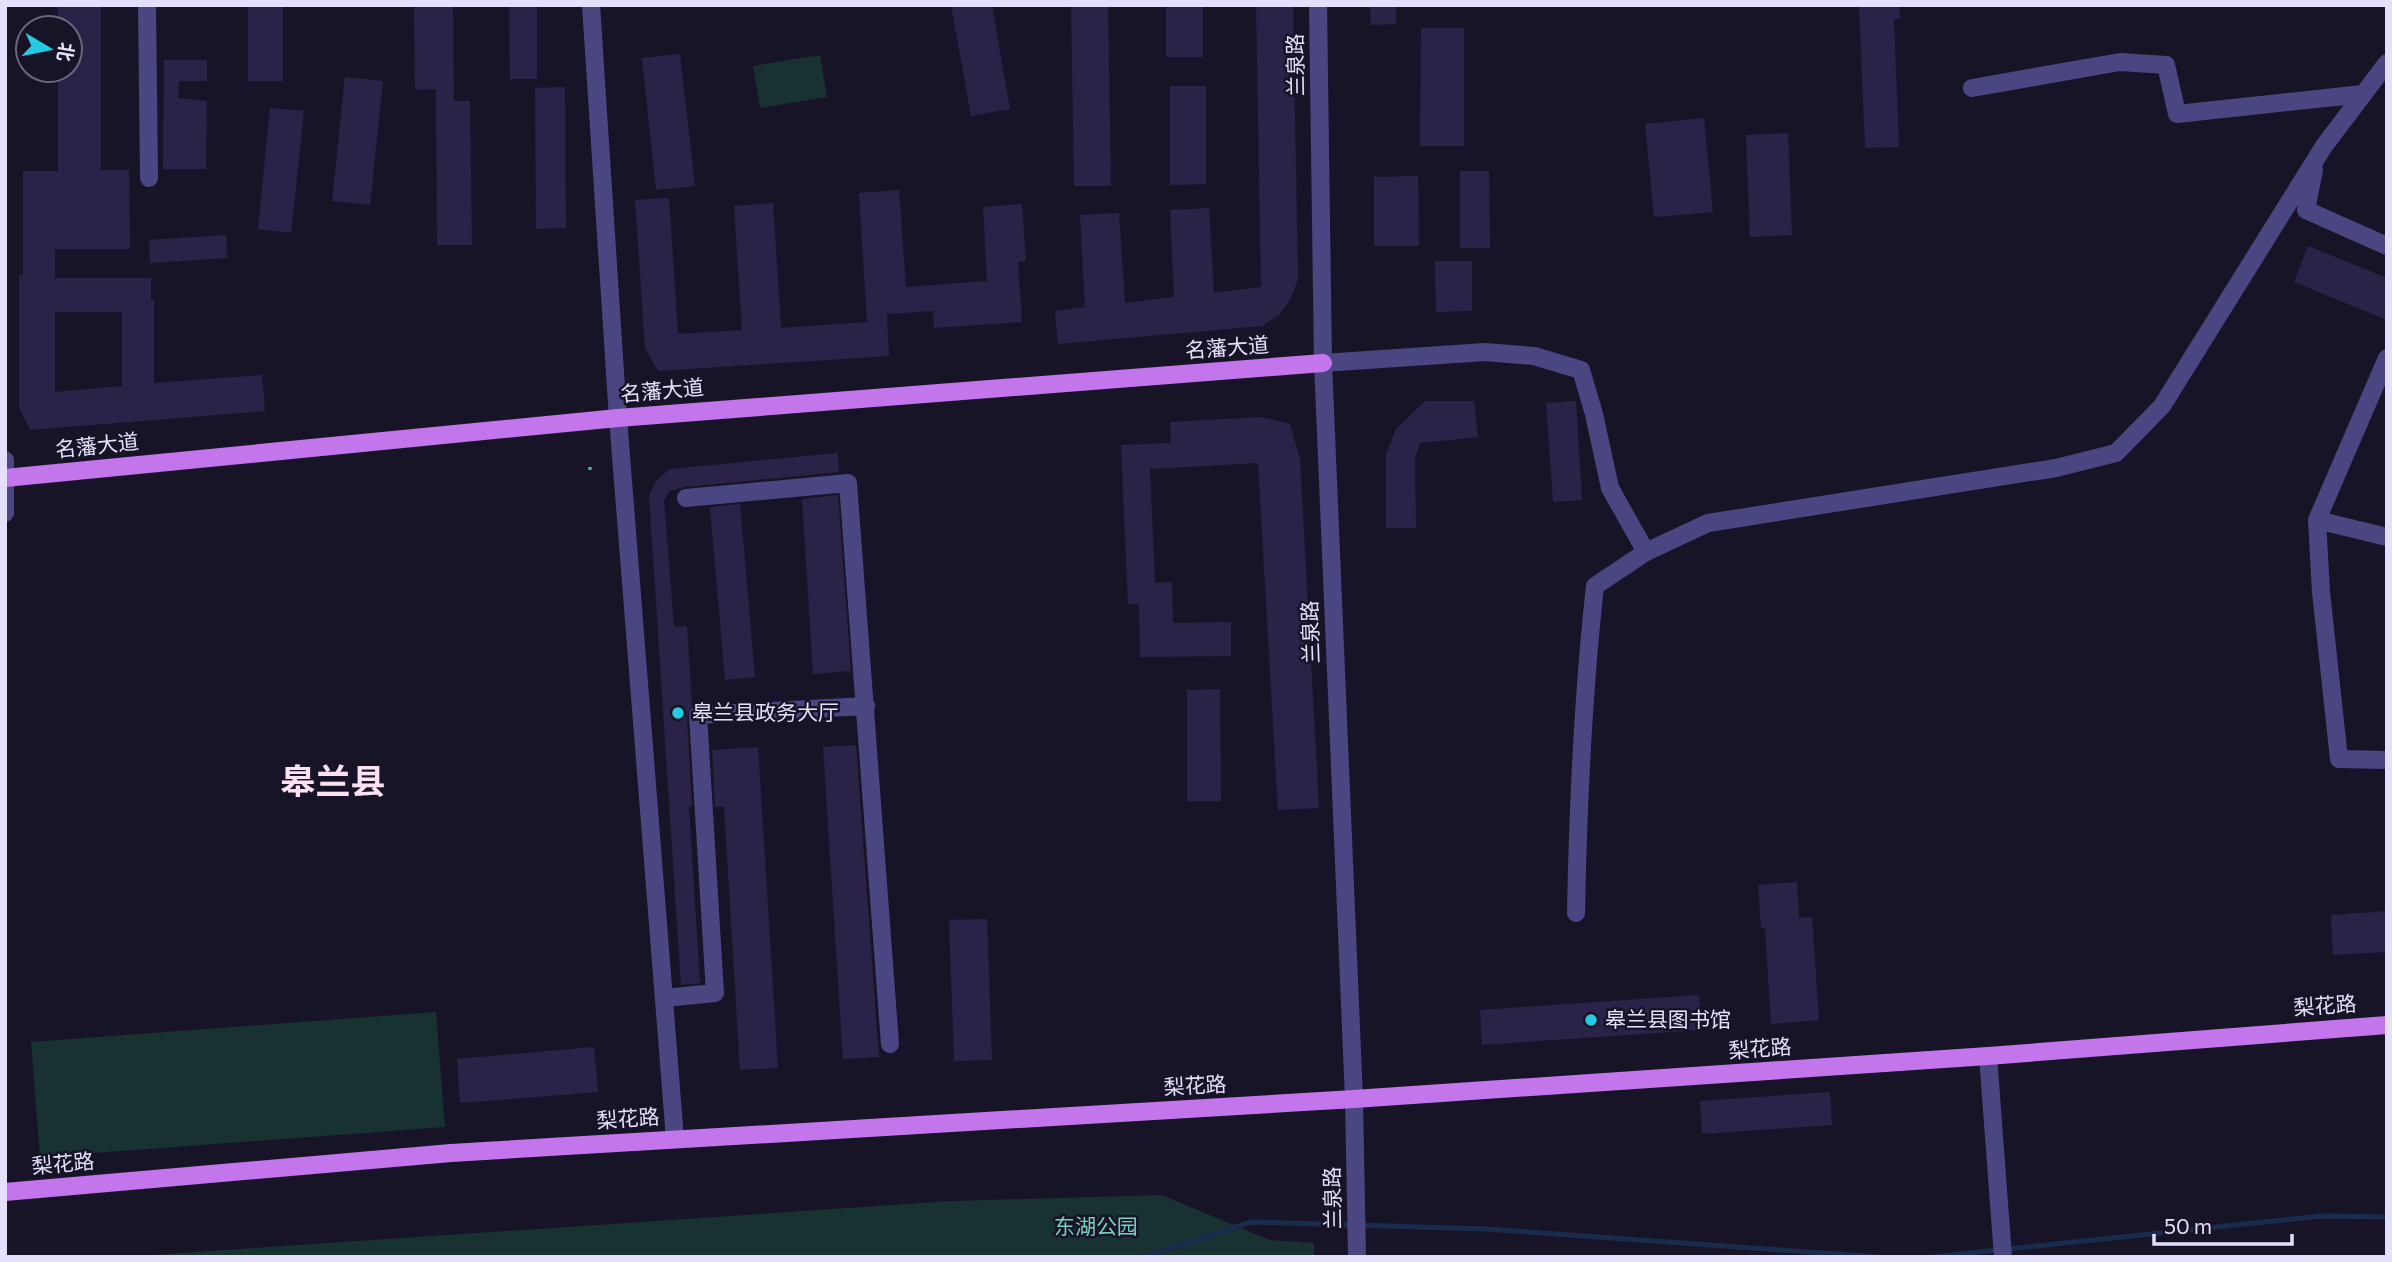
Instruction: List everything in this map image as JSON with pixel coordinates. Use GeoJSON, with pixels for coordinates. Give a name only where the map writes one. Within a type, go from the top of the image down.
{"type":"FeatureCollection","features":[{"type":"Feature","properties":{"kind":"main road","name":"名藩大道"},"geometry":{"type":"LineString","coordinates":[[6,478],[618,418],[1323,363]]}},
{"type":"Feature","properties":{"kind":"main road","name":"梨花路"},"geometry":{"type":"LineString","coordinates":[[5,1192],[452,1153],[1354,1100],[1988,1056],[2387,1024]]}},
{"type":"Feature","properties":{"kind":"street"},"geometry":{"type":"LineString","coordinates":[[146,5],[149,178]]}},
{"type":"Feature","properties":{"kind":"street"},"geometry":{"type":"LineString","coordinates":[[591,5],[618,418],[675,1139]]}},
{"type":"Feature","properties":{"kind":"street","name":"兰泉路"},"geometry":{"type":"LineString","coordinates":[[1318,5],[1323,363],[1354,1100],[1357,1249]]}},
{"type":"Feature","properties":{"kind":"street"},"geometry":{"type":"LineString","coordinates":[[1972,88],[2120,62],[2166,65],[2177,114],[2363,94]]}},
{"type":"Feature","properties":{"kind":"street"},"geometry":{"type":"LineString","coordinates":[[1576,913],[1585,674],[1595,586],[1646,552],[1708,523],[2056,468],[2116,453],[2162,406],[2315,159],[2387,63]]}},
{"type":"Feature","properties":{"kind":"street"},"geometry":{"type":"LineString","coordinates":[[2315,159],[2306,210],[2387,246]]}},
{"type":"Feature","properties":{"kind":"street"},"geometry":{"type":"LineString","coordinates":[[1323,363],[1486,352],[1534,356],[1581,370],[1594,414],[1610,488],[1646,552]]}},
{"type":"Feature","properties":{"kind":"street"},"geometry":{"type":"LineString","coordinates":[[2387,358],[2317,520],[2321,592],[2339,759],[2387,760]]}},
{"type":"Feature","properties":{"kind":"street"},"geometry":{"type":"LineString","coordinates":[[5,460],[5,513]]}},
{"type":"Feature","properties":{"kind":"street"},"geometry":{"type":"LineString","coordinates":[[686,498],[848,483],[890,1044]]}},
{"type":"Feature","properties":{"kind":"street"},"geometry":{"type":"LineString","coordinates":[[2317,520],[2387,537]]}},
{"type":"Feature","properties":{"kind":"street"},"geometry":{"type":"LineString","coordinates":[[664,998],[715,993],[698,715],[866,706]]}},
{"type":"Feature","properties":{"kind":"street"},"geometry":{"type":"LineString","coordinates":[[1988,1056],[2003,1257]]}},
{"type":"Feature","properties":{"kind":"green space"},"geometry":{"type":"Polygon","coordinates":[[[820,55],[827,97],[760,108],[753,66],[820,55]]]}},
{"type":"Feature","properties":{"kind":"green space"},"geometry":{"type":"Polygon","coordinates":[[[436,1012],[445,1127],[40,1157],[31,1042],[436,1012]]]}},
{"type":"Feature","properties":{"kind":"green space","name":"东湖公园"},"geometry":{"type":"Polygon","coordinates":[[[1162,1195],[1269,1240],[1314,1243],[1314,1257],[122,1257],[951,1201],[1162,1195]]]}},
{"type":"Feature","properties":{"kind":"building"},"geometry":{"type":"Polygon","coordinates":[[[58,5],[101,5],[101,170],[129,170],[130,249],[55,249],[55,278],[151,278],[151,300],[154,300],[154,383],[262,375],[265,411],[30,430],[19,407],[19,275],[23,275],[23,171],[58,171],[58,84],[84,84],[84,14],[58,14],[58,5]],[[55,312],[55,392],[122,386],[122,312],[55,312]]]}},
{"type":"Feature","properties":{"kind":"building"},"geometry":{"type":"Polygon","coordinates":[[[248,5],[283,5],[283,81],[248,81],[248,5]]]}},
{"type":"Feature","properties":{"kind":"building"},"geometry":{"type":"Polygon","coordinates":[[[414,5],[453,5],[454,101],[470,101],[472,245],[437,245],[436,89],[415,90],[414,5]]]}},
{"type":"Feature","properties":{"kind":"building"},"geometry":{"type":"Polygon","coordinates":[[[509,5],[537,5],[537,79],[510,79],[509,5]]]}},
{"type":"Feature","properties":{"kind":"building"},"geometry":{"type":"Polygon","coordinates":[[[951,5],[992,5],[1010,109],[971,116],[951,5]]]}},
{"type":"Feature","properties":{"kind":"building"},"geometry":{"type":"Polygon","coordinates":[[[1071,5],[1108,5],[1111,186],[1074,186],[1071,5]]]}},
{"type":"Feature","properties":{"kind":"building"},"geometry":{"type":"Polygon","coordinates":[[[1166,5],[1203,5],[1203,57],[1166,57],[1166,5]]]}},
{"type":"Feature","properties":{"kind":"building"},"geometry":{"type":"Polygon","coordinates":[[[1256,5],[1293,5],[1298,279],[1291,298],[1279,315],[1262,326],[1058,344],[1055,311],[1085,307],[1080,215],[1119,213],[1125,303],[1174,297],[1170,210],[1209,208],[1214,293],[1261,287],[1256,5]]]}},
{"type":"Feature","properties":{"kind":"building"},"geometry":{"type":"Polygon","coordinates":[[[1370,5],[1396,5],[1396,24],[1371,25],[1370,5]]]}},
{"type":"Feature","properties":{"kind":"building"},"geometry":{"type":"Polygon","coordinates":[[[1859,5],[1899,5],[1900,19],[1894,19],[1899,147],[1865,148],[1859,5]]]}},
{"type":"Feature","properties":{"kind":"building"},"geometry":{"type":"Polygon","coordinates":[[[1421,28],[1464,28],[1464,146],[1420,146],[1421,28]]]}},
{"type":"Feature","properties":{"kind":"building"},"geometry":{"type":"Polygon","coordinates":[[[680,54],[695,186],[656,190],[642,58],[680,54]]]}},
{"type":"Feature","properties":{"kind":"building"},"geometry":{"type":"Polygon","coordinates":[[[164,60],[207,60],[207,81],[179,81],[178,98],[207,101],[206,169],[163,169],[164,60]]]}},
{"type":"Feature","properties":{"kind":"building"},"geometry":{"type":"Polygon","coordinates":[[[345,77],[383,81],[370,205],[332,201],[345,77]]]}},
{"type":"Feature","properties":{"kind":"building"},"geometry":{"type":"Polygon","coordinates":[[[1170,86],[1206,86],[1206,184],[1170,185],[1170,86]]]}},
{"type":"Feature","properties":{"kind":"building"},"geometry":{"type":"Polygon","coordinates":[[[565,87],[566,228],[536,229],[535,88],[565,87]]]}},
{"type":"Feature","properties":{"kind":"building"},"geometry":{"type":"Polygon","coordinates":[[[270,108],[304,111],[291,233],[258,229],[270,108]]]}},
{"type":"Feature","properties":{"kind":"building"},"geometry":{"type":"Polygon","coordinates":[[[1704,118],[1713,212],[1654,217],[1645,124],[1704,118]]]}},
{"type":"Feature","properties":{"kind":"building"},"geometry":{"type":"Polygon","coordinates":[[[1788,133],[1792,235],[1750,237],[1746,135],[1788,133]]]}},
{"type":"Feature","properties":{"kind":"building"},"geometry":{"type":"Polygon","coordinates":[[[1460,171],[1489,171],[1490,248],[1460,248],[1460,171]]]}},
{"type":"Feature","properties":{"kind":"building"},"geometry":{"type":"Polygon","coordinates":[[[1418,176],[1419,246],[1374,246],[1374,177],[1418,176]]]}},
{"type":"Feature","properties":{"kind":"building"},"geometry":{"type":"Polygon","coordinates":[[[899,190],[906,287],[987,281],[983,207],[1022,204],[1026,261],[1018,262],[1022,322],[934,328],[933,311],[887,314],[889,356],[658,371],[645,348],[635,200],[669,198],[678,334],[742,330],[734,206],[773,203],[781,328],[867,322],[859,193],[899,190]]]}},
{"type":"Feature","properties":{"kind":"building"},"geometry":{"type":"Polygon","coordinates":[[[226,235],[227,258],[150,263],[149,240],[226,235]]]}},
{"type":"Feature","properties":{"kind":"building"},"geometry":{"type":"Polygon","coordinates":[[[2308,246],[2387,278],[2387,320],[2294,282],[2308,246]]]}},
{"type":"Feature","properties":{"kind":"building"},"geometry":{"type":"Polygon","coordinates":[[[1435,261],[1472,261],[1472,311],[1436,312],[1435,261]]]}},
{"type":"Feature","properties":{"kind":"building"},"geometry":{"type":"Polygon","coordinates":[[[1425,401],[1474,401],[1478,437],[1420,443],[1415,458],[1416,528],[1386,528],[1386,455],[1396,429],[1425,401]]]}},
{"type":"Feature","properties":{"kind":"building"},"geometry":{"type":"Polygon","coordinates":[[[1576,401],[1582,500],[1553,502],[1546,403],[1576,401]]]}},
{"type":"Feature","properties":{"kind":"building"},"geometry":{"type":"Polygon","coordinates":[[[1262,417],[1290,424],[1300,459],[1319,808],[1278,810],[1258,463],[1150,469],[1155,583],[1172,582],[1173,623],[1231,622],[1231,656],[1140,657],[1139,604],[1128,604],[1121,445],[1171,443],[1170,422],[1262,417]]]}},
{"type":"Feature","properties":{"kind":"building"},"geometry":{"type":"Polygon","coordinates":[[[838,453],[839,472],[685,487],[670,491],[664,500],[674,627],[687,626],[692,706],[687,716],[692,807],[689,807],[700,983],[681,985],[649,495],[656,481],[670,469],[838,453]]]}},
{"type":"Feature","properties":{"kind":"building"},"geometry":{"type":"Polygon","coordinates":[[[838,495],[851,671],[813,674],[802,499],[838,495]]]}},
{"type":"Feature","properties":{"kind":"building"},"geometry":{"type":"Polygon","coordinates":[[[740,504],[755,677],[725,680],[710,507],[740,504]]]}},
{"type":"Feature","properties":{"kind":"building"},"geometry":{"type":"Polygon","coordinates":[[[1220,689],[1221,801],[1187,801],[1187,690],[1220,689]]]}},
{"type":"Feature","properties":{"kind":"building"},"geometry":{"type":"Polygon","coordinates":[[[856,745],[879,1057],[843,1059],[823,747],[856,745]]]}},
{"type":"Feature","properties":{"kind":"building"},"geometry":{"type":"Polygon","coordinates":[[[758,747],[778,1068],[740,1070],[724,807],[715,807],[712,750],[758,747]]]}},
{"type":"Feature","properties":{"kind":"building"},"geometry":{"type":"Polygon","coordinates":[[[1797,882],[1799,918],[1812,917],[1819,1020],[1771,1024],[1765,928],[1761,928],[1758,885],[1797,882]]]}},
{"type":"Feature","properties":{"kind":"building"},"geometry":{"type":"Polygon","coordinates":[[[2387,911],[2387,952],[2333,955],[2331,915],[2387,911]]]}},
{"type":"Feature","properties":{"kind":"building"},"geometry":{"type":"Polygon","coordinates":[[[987,919],[992,1060],[954,1061],[949,920],[987,919]]]}},
{"type":"Feature","properties":{"kind":"building","name":"皋兰县图书馆"},"geometry":{"type":"Polygon","coordinates":[[[1699,995],[1701,1030],[1482,1045],[1480,1010],[1699,995]]]}},
{"type":"Feature","properties":{"kind":"building"},"geometry":{"type":"Polygon","coordinates":[[[594,1047],[598,1092],[460,1103],[457,1059],[594,1047]]]}},
{"type":"Feature","properties":{"kind":"building"},"geometry":{"type":"Polygon","coordinates":[[[1830,1092],[1832,1125],[1702,1134],[1700,1101],[1830,1092]]]}},
{"type":"Feature","properties":{"kind":"waterway"},"geometry":{"type":"LineString","coordinates":[[1933,1257],[2322,1216],[2387,1217]]}},
{"type":"Feature","properties":{"kind":"waterway"},"geometry":{"type":"LineString","coordinates":[[1144,1257],[1251,1222],[1486,1229],[1878,1257]]}},
{"type":"Feature","properties":{"kind":"place","name":"皋兰县政务大厅"},"geometry":{"type":"Point","coordinates":[678,713]}},
{"type":"Feature","properties":{"kind":"place","name":"皋兰县图书馆"},"geometry":{"type":"Point","coordinates":[1591,1020]}},
{"type":"Feature","properties":{"kind":"district","name":"皋兰县"},"geometry":{"type":"Point","coordinates":[333,782]}}]}
